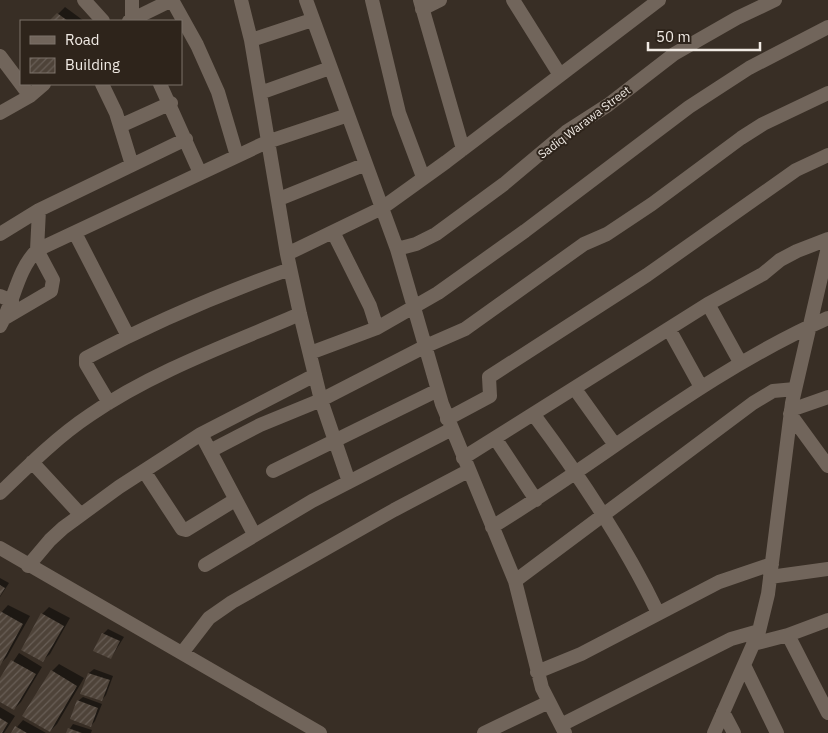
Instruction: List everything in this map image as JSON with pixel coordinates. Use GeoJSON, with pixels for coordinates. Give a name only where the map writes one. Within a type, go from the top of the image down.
{"type":"FeatureCollection","features":[{"type":"Feature","properties":{"kind":"street"},"geometry":{"type":"LineString","coordinates":[[132,0],[131,20],[172,0],[197,45],[218,92],[237,156]]}},
{"type":"Feature","properties":{"kind":"street"},"geometry":{"type":"LineString","coordinates":[[241,0],[251,40],[287,254],[300,314],[321,400],[349,482]]}},
{"type":"Feature","properties":{"kind":"street"},"geometry":{"type":"LineString","coordinates":[[306,0],[398,249],[449,424],[515,581],[530,635],[537,672],[549,702],[563,729],[724,643],[758,631]]}},
{"type":"Feature","properties":{"kind":"street"},"geometry":{"type":"LineString","coordinates":[[372,0],[399,113],[423,177]]}},
{"type":"Feature","properties":{"kind":"street"},"geometry":{"type":"LineString","coordinates":[[440,0],[421,4],[463,149]]}},
{"type":"Feature","properties":{"kind":"street"},"geometry":{"type":"LineString","coordinates":[[513,0],[560,75]]}},
{"type":"Feature","properties":{"kind":"street"},"geometry":{"type":"LineString","coordinates":[[287,254],[382,208],[660,0]]}},
{"type":"Feature","properties":{"kind":"street","name":"Sadiq Warawa Street"},"geometry":{"type":"LineString","coordinates":[[398,249],[416,244],[436,234],[504,184],[566,132],[608,105],[674,54],[738,18],[775,0]]}},
{"type":"Feature","properties":{"kind":"street"},"geometry":{"type":"LineString","coordinates":[[91,3],[103,20]]}},
{"type":"Feature","properties":{"kind":"street"},"geometry":{"type":"LineString","coordinates":[[251,40],[312,20]]}},
{"type":"Feature","properties":{"kind":"street"},"geometry":{"type":"LineString","coordinates":[[310,353],[377,328],[452,284],[525,232],[661,127],[717,88],[749,68],[828,27]]}},
{"type":"Feature","properties":{"kind":"street"},"geometry":{"type":"LineString","coordinates":[[0,56],[20,83]]}},
{"type":"Feature","properties":{"kind":"street"},"geometry":{"type":"LineString","coordinates":[[260,94],[330,68]]}},
{"type":"Feature","properties":{"kind":"street"},"geometry":{"type":"LineString","coordinates":[[22,85],[30,96]]}},
{"type":"Feature","properties":{"kind":"street"},"geometry":{"type":"LineString","coordinates":[[0,113],[30,96],[43,85]]}},
{"type":"Feature","properties":{"kind":"street"},"geometry":{"type":"LineString","coordinates":[[102,85],[120,126],[132,165]]}},
{"type":"Feature","properties":{"kind":"street"},"geometry":{"type":"LineString","coordinates":[[161,85],[171,104],[200,173]]}},
{"type":"Feature","properties":{"kind":"street"},"geometry":{"type":"LineString","coordinates":[[210,451],[260,425],[321,400],[426,346],[465,329],[542,272],[584,244],[607,234],[652,204],[714,157],[764,124],[828,93]]}},
{"type":"Feature","properties":{"kind":"street"},"geometry":{"type":"LineString","coordinates":[[120,126],[171,104]]}},
{"type":"Feature","properties":{"kind":"street"},"geometry":{"type":"LineString","coordinates":[[2,322],[6,299],[24,264],[37,250],[267,142],[348,115]]}},
{"type":"Feature","properties":{"kind":"street"},"geometry":{"type":"LineString","coordinates":[[0,234],[39,210],[186,140]]}},
{"type":"Feature","properties":{"kind":"street"},"geometry":{"type":"LineString","coordinates":[[205,565],[254,534],[449,424],[490,396],[489,377],[647,275],[796,170],[828,155]]}},
{"type":"Feature","properties":{"kind":"street"},"geometry":{"type":"LineString","coordinates":[[279,199],[366,164]]}},
{"type":"Feature","properties":{"kind":"street"},"geometry":{"type":"LineString","coordinates":[[2,322],[51,290],[53,286],[53,280],[37,250],[39,210]]}},
{"type":"Feature","properties":{"kind":"street"},"geometry":{"type":"LineString","coordinates":[[333,232],[370,306],[377,328]]}},
{"type":"Feature","properties":{"kind":"street"},"geometry":{"type":"LineString","coordinates":[[75,233],[128,336]]}},
{"type":"Feature","properties":{"kind":"street"},"geometry":{"type":"LineString","coordinates":[[182,653],[209,618],[232,602],[394,510],[466,465],[495,438],[708,304],[763,274],[780,260],[797,251],[828,240]]}},
{"type":"Feature","properties":{"kind":"street"},"geometry":{"type":"LineString","coordinates":[[714,733],[758,631],[771,570],[790,412],[828,247]]}},
{"type":"Feature","properties":{"kind":"street"},"geometry":{"type":"LineString","coordinates":[[109,403],[86,360],[128,336],[232,290],[290,269]]}},
{"type":"Feature","properties":{"kind":"street"},"geometry":{"type":"LineString","coordinates":[[708,304],[740,362]]}},
{"type":"Feature","properties":{"kind":"street"},"geometry":{"type":"LineString","coordinates":[[0,493],[32,462],[88,416],[109,403],[199,358],[300,314]]}},
{"type":"Feature","properties":{"kind":"street"},"geometry":{"type":"LineString","coordinates":[[492,527],[536,500],[615,444],[740,362],[828,318]]}},
{"type":"Feature","properties":{"kind":"street"},"geometry":{"type":"LineString","coordinates":[[669,329],[701,387]]}},
{"type":"Feature","properties":{"kind":"street"},"geometry":{"type":"LineString","coordinates":[[28,566],[50,540],[80,514],[144,471],[201,434],[315,375]]}},
{"type":"Feature","properties":{"kind":"street"},"geometry":{"type":"LineString","coordinates":[[575,389],[615,444]]}},
{"type":"Feature","properties":{"kind":"street"},"geometry":{"type":"LineString","coordinates":[[515,581],[766,395],[773,391],[795,389]]}},
{"type":"Feature","properties":{"kind":"street"},"geometry":{"type":"LineString","coordinates":[[273,471],[438,390]]}},
{"type":"Feature","properties":{"kind":"street"},"geometry":{"type":"LineString","coordinates":[[790,412],[828,396]]}},
{"type":"Feature","properties":{"kind":"street"},"geometry":{"type":"LineString","coordinates":[[790,412],[828,466]]}},
{"type":"Feature","properties":{"kind":"street"},"geometry":{"type":"LineString","coordinates":[[534,415],[577,472],[633,560],[658,612]]}},
{"type":"Feature","properties":{"kind":"street"},"geometry":{"type":"LineString","coordinates":[[201,434],[254,534]]}},
{"type":"Feature","properties":{"kind":"street"},"geometry":{"type":"LineString","coordinates":[[495,438],[536,500]]}},
{"type":"Feature","properties":{"kind":"street"},"geometry":{"type":"LineString","coordinates":[[32,462],[80,514]]}},
{"type":"Feature","properties":{"kind":"street"},"geometry":{"type":"LineString","coordinates":[[144,471],[182,529],[186,530],[235,500]]}},
{"type":"Feature","properties":{"kind":"street"},"geometry":{"type":"LineString","coordinates":[[0,548],[28,566],[320,733]]}},
{"type":"Feature","properties":{"kind":"street"},"geometry":{"type":"LineString","coordinates":[[537,672],[581,654],[658,612],[719,582],[771,570],[828,569]]}},
{"type":"Feature","properties":{"kind":"street"},"geometry":{"type":"LineString","coordinates":[[753,644],[788,635],[828,620]]}},
{"type":"Feature","properties":{"kind":"street"},"geometry":{"type":"LineString","coordinates":[[788,635],[828,713]]}},
{"type":"Feature","properties":{"kind":"street"},"geometry":{"type":"LineString","coordinates":[[744,665],[777,733]]}},
{"type":"Feature","properties":{"kind":"street"},"geometry":{"type":"LineString","coordinates":[[484,733],[549,702]]}},
{"type":"Feature","properties":{"kind":"street"},"geometry":{"type":"LineString","coordinates":[[723,712],[734,733]]}},
{"type":"Feature","properties":{"kind":"building"},"geometry":{"type":"Polygon","coordinates":[[[57,13],[67,20],[50,20],[57,13]]]}},
{"type":"Feature","properties":{"kind":"building"},"geometry":{"type":"Polygon","coordinates":[[[0,585],[5,588],[0,596],[0,585]]]}},
{"type":"Feature","properties":{"kind":"building"},"geometry":{"type":"Polygon","coordinates":[[[0,611],[23,624],[0,666],[0,611]]]}},
{"type":"Feature","properties":{"kind":"building"},"geometry":{"type":"Polygon","coordinates":[[[41,613],[64,626],[43,662],[21,650],[41,613]]]}},
{"type":"Feature","properties":{"kind":"building"},"geometry":{"type":"Polygon","coordinates":[[[102,633],[120,641],[111,659],[93,651],[102,633]]]}},
{"type":"Feature","properties":{"kind":"building"},"geometry":{"type":"Polygon","coordinates":[[[11,660],[36,674],[14,710],[0,702],[0,678],[11,660]]]}},
{"type":"Feature","properties":{"kind":"building"},"geometry":{"type":"Polygon","coordinates":[[[51,670],[77,686],[50,732],[22,716],[51,670]]]}},
{"type":"Feature","properties":{"kind":"building"},"geometry":{"type":"Polygon","coordinates":[[[88,673],[110,680],[102,701],[80,694],[88,673]]]}},
{"type":"Feature","properties":{"kind":"building"},"geometry":{"type":"Polygon","coordinates":[[[77,700],[98,708],[91,727],[70,719],[77,700]]]}},
{"type":"Feature","properties":{"kind":"building"},"geometry":{"type":"Polygon","coordinates":[[[0,718],[8,723],[2,733],[0,733],[0,718]]]}},
{"type":"Feature","properties":{"kind":"building"},"geometry":{"type":"Polygon","coordinates":[[[15,726],[27,733],[11,733],[15,726]]]}},
{"type":"Feature","properties":{"kind":"building"},"geometry":{"type":"Polygon","coordinates":[[[68,728],[82,733],[66,733],[68,728]]]}}]}
